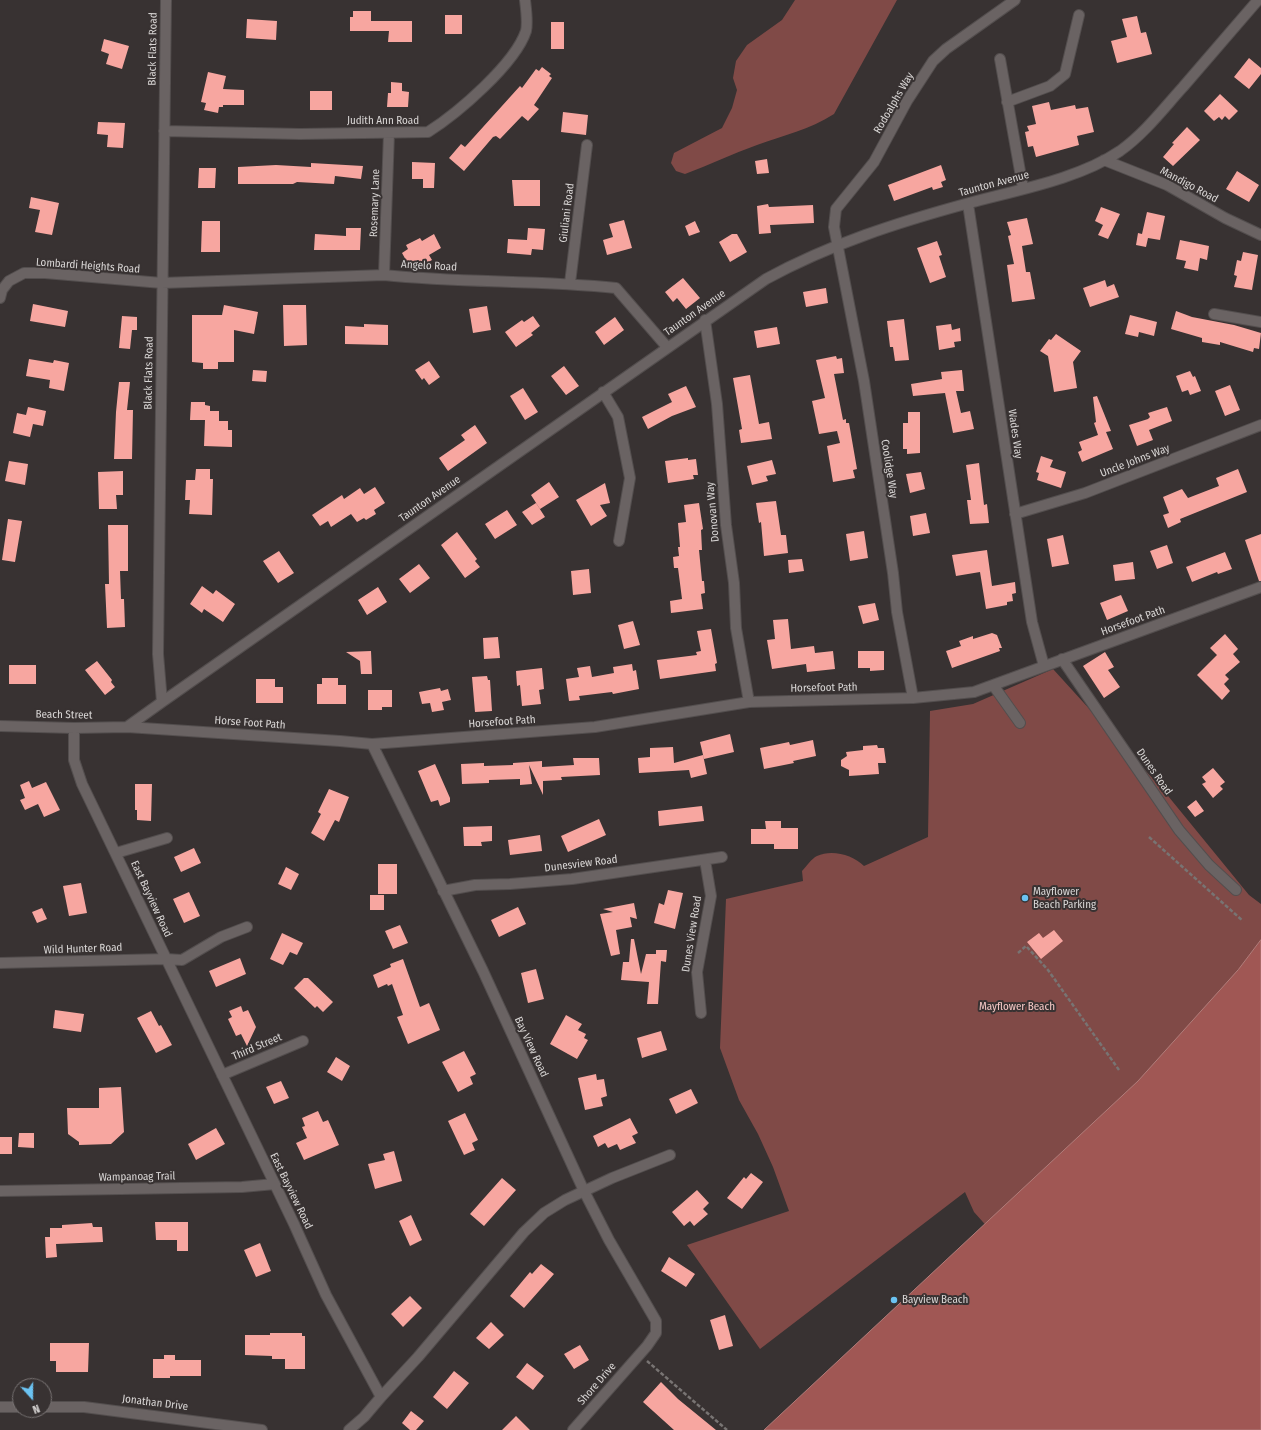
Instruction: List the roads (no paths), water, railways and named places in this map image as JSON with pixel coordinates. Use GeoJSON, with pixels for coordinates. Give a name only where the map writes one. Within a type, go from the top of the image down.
{"type":"FeatureCollection","features":[{"type":"Feature","properties":{"kind":"street","name":"Black Flats Road"},"geometry":{"type":"LineString","coordinates":[[162,702],[158,654],[166,0]]}},
{"type":"Feature","properties":{"kind":"street","name":"Judith Ann Road"},"geometry":{"type":"LineString","coordinates":[[164,131],[300,134],[428,132],[444,121],[502,70],[521,44],[526,29],[525,0]]}},
{"type":"Feature","properties":{"kind":"street","name":"Rodoalphs Way"},"geometry":{"type":"LineString","coordinates":[[837,245],[834,227],[836,209],[874,162],[907,101],[931,64],[946,50],[1015,0]]}},
{"type":"Feature","properties":{"kind":"street","name":"Taunton Avenue"},"geometry":{"type":"LineString","coordinates":[[162,702],[705,320],[766,279],[800,260],[837,245],[968,204],[1068,176],[1104,160],[1119,151],[1144,131],[1258,0]]}},
{"type":"Feature","properties":{"kind":"street"},"geometry":{"type":"LineString","coordinates":[[1007,102],[1050,86],[1065,74],[1079,15]]}},
{"type":"Feature","properties":{"kind":"street"},"geometry":{"type":"LineString","coordinates":[[1000,59],[1023,188]]}},
{"type":"Feature","properties":{"kind":"street","name":"Rosemary Lane"},"geometry":{"type":"LineString","coordinates":[[384,275],[389,132]]}},
{"type":"Feature","properties":{"kind":"street","name":"Giuliani Road"},"geometry":{"type":"LineString","coordinates":[[570,283],[587,145]]}},
{"type":"Feature","properties":{"kind":"street","name":"Mandigo Road"},"geometry":{"type":"LineString","coordinates":[[1104,160],[1167,186],[1225,218],[1261,234]]}},
{"type":"Feature","properties":{"kind":"street","name":"Wades Way"},"geometry":{"type":"LineString","coordinates":[[968,204],[1032,622],[1044,666]]}},
{"type":"Feature","properties":{"kind":"street","name":"Coolidge Way"},"geometry":{"type":"LineString","coordinates":[[837,245],[864,381],[893,573],[897,612],[913,698]]}},
{"type":"Feature","properties":{"kind":"street","name":"Lombardi Heights Road"},"geometry":{"type":"LineString","coordinates":[[0,298],[9,281],[18,275],[45,272],[162,283]]}},
{"type":"Feature","properties":{"kind":"street","name":"Angelo Road"},"geometry":{"type":"LineString","coordinates":[[162,283],[384,275],[421,279],[570,283],[616,288],[667,348]]}},
{"type":"Feature","properties":{"kind":"street"},"geometry":{"type":"LineString","coordinates":[[1214,314],[1261,322]]}},
{"type":"Feature","properties":{"kind":"street","name":"Donovan Way"},"geometry":{"type":"LineString","coordinates":[[705,320],[717,404],[726,525],[734,583],[736,628],[749,702]]}},
{"type":"Feature","properties":{"kind":"street"},"geometry":{"type":"LineString","coordinates":[[603,392],[618,417],[630,478],[619,541]]}},
{"type":"Feature","properties":{"kind":"street","name":"Uncle Johns Way"},"geometry":{"type":"LineString","coordinates":[[1015,514],[1065,500],[1261,425]]}},
{"type":"Feature","properties":{"kind":"street","name":"Horsefoot Path"},"geometry":{"type":"LineString","coordinates":[[372,744],[595,728],[749,702],[913,698],[974,692],[1261,587]]}},
{"type":"Feature","properties":{"kind":"street","name":"Dunes Road"},"geometry":{"type":"LineString","coordinates":[[1062,660],[1179,830],[1209,865],[1236,890]]}},
{"type":"Feature","properties":{"kind":"street"},"geometry":{"type":"LineString","coordinates":[[993,685],[1020,723]]}},
{"type":"Feature","properties":{"kind":"street"},"geometry":{"type":"LineString","coordinates":[[127,727],[162,702]]}},
{"type":"Feature","properties":{"kind":"street","name":"Beach Street"},"geometry":{"type":"LineString","coordinates":[[0,726],[74,728],[127,727]]}},
{"type":"Feature","properties":{"kind":"street","name":"Horse Foot Path"},"geometry":{"type":"LineString","coordinates":[[127,727],[372,744]]}},
{"type":"Feature","properties":{"kind":"street","name":"East Bayview Road"},"geometry":{"type":"LineString","coordinates":[[74,728],[73,747],[78,772],[166,959],[275,1184],[326,1296],[381,1397]]}},
{"type":"Feature","properties":{"kind":"street","name":"Bay View Road"},"geometry":{"type":"LineString","coordinates":[[372,744],[483,971],[584,1192],[609,1240],[656,1321],[656,1333],[639,1354]]}},
{"type":"Feature","properties":{"kind":"street"},"geometry":{"type":"LineString","coordinates":[[116,853],[167,838]]}},
{"type":"Feature","properties":{"kind":"street","name":"Dunesview Road"},"geometry":{"type":"LineString","coordinates":[[443,891],[475,886],[572,879],[722,857]]}},
{"type":"Feature","properties":{"kind":"street","name":"Dunes View Road"},"geometry":{"type":"LineString","coordinates":[[701,1013],[697,972],[710,896],[705,860]]}},
{"type":"Feature","properties":{"kind":"street","name":"Wild Hunter Road"},"geometry":{"type":"LineString","coordinates":[[0,963],[166,959],[182,960],[221,937],[247,927]]}},
{"type":"Feature","properties":{"kind":"street","name":"Third Street"},"geometry":{"type":"LineString","coordinates":[[222,1076],[303,1041]]}},
{"type":"Feature","properties":{"kind":"street"},"geometry":{"type":"LineString","coordinates":[[349,1430],[364,1417],[423,1351],[524,1232],[552,1207],[670,1155]]}},
{"type":"Feature","properties":{"kind":"street","name":"Wampanoag Trail"},"geometry":{"type":"LineString","coordinates":[[0,1191],[242,1187],[275,1184]]}},
{"type":"Feature","properties":{"kind":"street","name":"Shore Drive"},"geometry":{"type":"LineString","coordinates":[[573,1430],[639,1354]]}},
{"type":"Feature","properties":{"kind":"street"},"geometry":{"type":"LineString","coordinates":[[0,1407],[12,1407]]}},
{"type":"Feature","properties":{"kind":"street","name":"Jonathan Drive"},"geometry":{"type":"LineString","coordinates":[[52,1407],[84,1407],[262,1430]]}},
{"type":"Feature","properties":{"kind":"place","name":"Mayflower Beach Parking"},"geometry":{"type":"Point","coordinates":[1025,898]}},
{"type":"Feature","properties":{"kind":"place","name":"Bayview Beach"},"geometry":{"type":"Point","coordinates":[894,1300]}},
{"type":"Feature","properties":{"kind":"park label","name":"Mayflower Beach"},"geometry":{"type":"Point","coordinates":[1017,1007]}}]}
